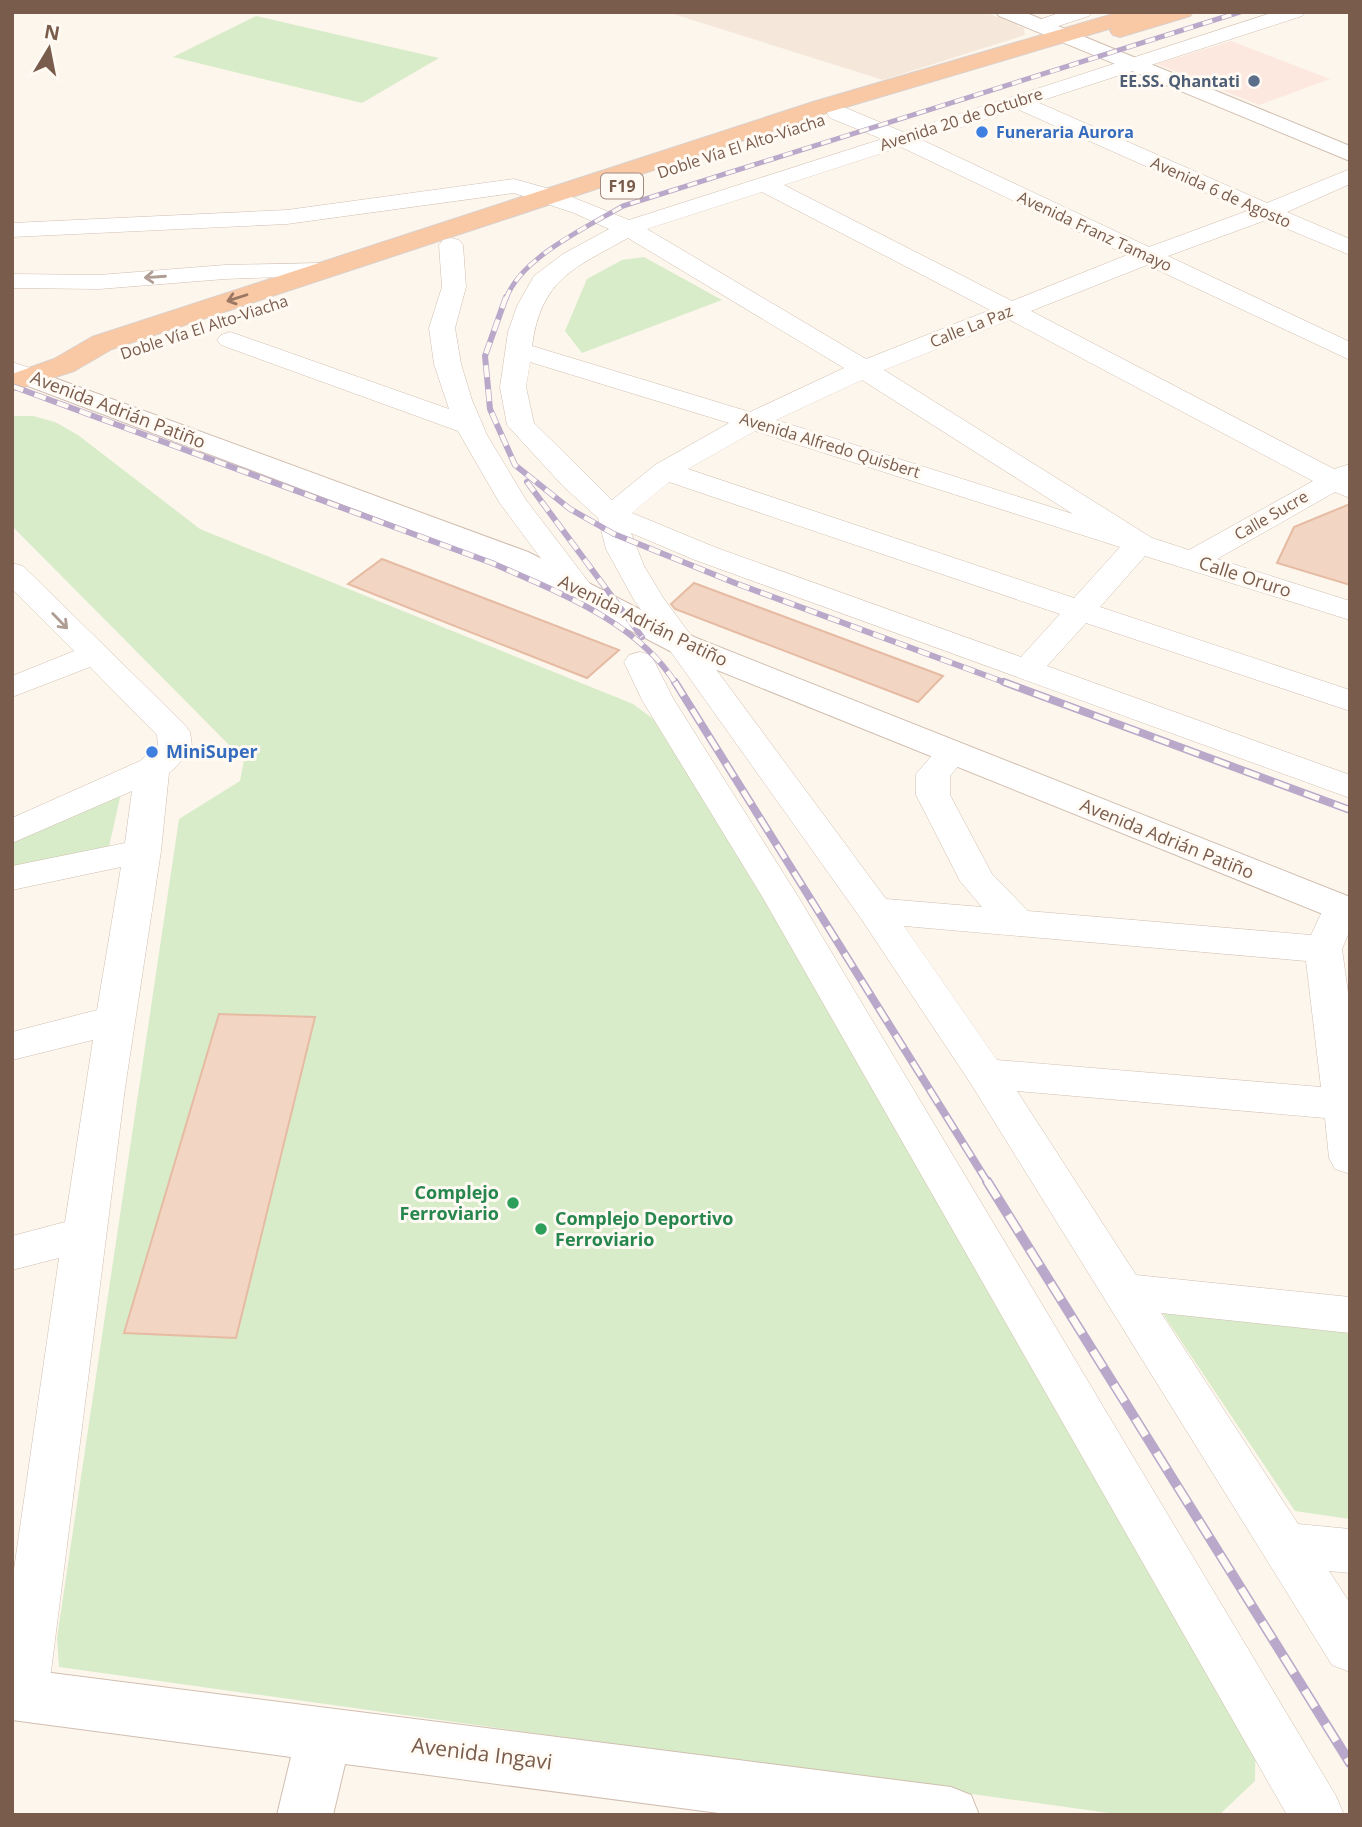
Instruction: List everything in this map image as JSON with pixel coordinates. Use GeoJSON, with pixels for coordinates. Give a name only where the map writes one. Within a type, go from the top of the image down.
{"type":"FeatureCollection","features":[{"type":"Feature","properties":{"kind":"highway","name":"Doble Vía El Alto-Viacha"},"geometry":{"type":"LineString","coordinates":[[64,365],[102,343],[321,270],[838,113],[1070,40],[1143,12]]}},
{"type":"Feature","properties":{"kind":"highway","name":"Doble Vía El Alto-Viacha"},"geometry":{"type":"LineString","coordinates":[[64,365],[118,356],[451,245],[560,199],[821,107],[1183,12]]}},
{"type":"Feature","properties":{"kind":"highway","name":"F19"},"geometry":{"type":"LineString","coordinates":[[18,377],[64,365]]}},
{"type":"Feature","properties":{"kind":"street"},"geometry":{"type":"LineString","coordinates":[[1006,12],[1350,153]]}},
{"type":"Feature","properties":{"kind":"street"},"geometry":{"type":"LineString","coordinates":[[1040,26],[1082,12]]}},
{"type":"Feature","properties":{"kind":"street","name":"Avenida 20 de Octubre"},"geometry":{"type":"LineString","coordinates":[[612,515],[572,480],[521,425],[513,387],[518,350],[530,306],[543,281],[572,259],[628,228],[1295,12]]}},
{"type":"Feature","properties":{"kind":"street","name":"Avenida 6 de Agosto"},"geometry":{"type":"LineString","coordinates":[[1016,101],[1350,248]]}},
{"type":"Feature","properties":{"kind":"street","name":"Avenida Franz Tamayo"},"geometry":{"type":"LineString","coordinates":[[838,113],[902,139],[1350,352]]}},
{"type":"Feature","properties":{"kind":"street","name":"Calle La Paz"},"geometry":{"type":"LineString","coordinates":[[612,515],[665,471],[752,421],[864,369],[1147,256],[1266,212],[1350,176]]}},
{"type":"Feature","properties":{"kind":"street"},"geometry":{"type":"LineString","coordinates":[[762,183],[1344,480]]}},
{"type":"Feature","properties":{"kind":"street"},"geometry":{"type":"LineString","coordinates":[[12,230],[287,216],[514,186],[560,199],[628,228],[864,369],[1140,543],[1027,669]]}},
{"type":"Feature","properties":{"kind":"street"},"geometry":{"type":"LineString","coordinates":[[451,245],[454,289],[441,323],[458,404],[533,534],[582,593]]}},
{"type":"Feature","properties":{"kind":"street"},"geometry":{"type":"LineString","coordinates":[[12,281],[99,282],[225,272],[321,270]]}},
{"type":"Feature","properties":{"kind":"street"},"geometry":{"type":"LineString","coordinates":[[230,340],[468,425]]}},
{"type":"Feature","properties":{"kind":"street","name":"Avenida Alfredo Quisbert"},"geometry":{"type":"LineString","coordinates":[[518,350],[1140,543]]}},
{"type":"Feature","properties":{"kind":"street","name":"Avenida Adrián Patiño"},"geometry":{"type":"LineString","coordinates":[[18,377],[517,559],[682,644],[1345,910]]}},
{"type":"Feature","properties":{"kind":"street"},"geometry":{"type":"LineString","coordinates":[[665,471],[1350,701]]}},
{"type":"Feature","properties":{"kind":"street","name":"Calle Sucre"},"geometry":{"type":"LineString","coordinates":[[1193,560],[1344,480]]}},
{"type":"Feature","properties":{"kind":"street"},"geometry":{"type":"LineString","coordinates":[[1350,787],[706,554],[612,515],[614,534],[649,603],[682,644],[875,911],[985,1074],[1350,1648]]}},
{"type":"Feature","properties":{"kind":"street","name":"Calle Oruro"},"geometry":{"type":"LineString","coordinates":[[1140,543],[1350,611]]}},
{"type":"Feature","properties":{"kind":"street"},"geometry":{"type":"LineString","coordinates":[[12,572],[173,732],[164,758],[143,850],[115,1020],[17,1695]]}},
{"type":"Feature","properties":{"kind":"street"},"geometry":{"type":"LineString","coordinates":[[12,687],[93,655]]}},
{"type":"Feature","properties":{"kind":"street"},"geometry":{"type":"LineString","coordinates":[[640,662],[658,700],[781,898],[1317,1815]]}},
{"type":"Feature","properties":{"kind":"street"},"geometry":{"type":"LineString","coordinates":[[952,752],[933,774],[933,795],[978,881],[1018,923]]}},
{"type":"Feature","properties":{"kind":"street"},"geometry":{"type":"LineString","coordinates":[[12,832],[164,758]]}},
{"type":"Feature","properties":{"kind":"street"},"geometry":{"type":"LineString","coordinates":[[12,878],[143,850]]}},
{"type":"Feature","properties":{"kind":"street"},"geometry":{"type":"LineString","coordinates":[[1345,910],[1323,948],[1346,1104],[1350,1158]]}},
{"type":"Feature","properties":{"kind":"street"},"geometry":{"type":"LineString","coordinates":[[875,911],[1323,948]]}},
{"type":"Feature","properties":{"kind":"street"},"geometry":{"type":"LineString","coordinates":[[12,1046],[115,1020]]}},
{"type":"Feature","properties":{"kind":"street"},"geometry":{"type":"LineString","coordinates":[[985,1074],[1346,1104]]}},
{"type":"Feature","properties":{"kind":"street"},"geometry":{"type":"LineString","coordinates":[[12,1253],[84,1234]]}},
{"type":"Feature","properties":{"kind":"street"},"geometry":{"type":"LineString","coordinates":[[1122,1291],[1350,1315]]}},
{"type":"Feature","properties":{"kind":"street"},"geometry":{"type":"LineString","coordinates":[[1282,1544],[1350,1551]]}},
{"type":"Feature","properties":{"kind":"street","name":"Avenida Ingavi"},"geometry":{"type":"LineString","coordinates":[[17,1695],[951,1815]]}},
{"type":"Feature","properties":{"kind":"street"},"geometry":{"type":"LineString","coordinates":[[305,1815],[324,1734]]}},
{"type":"Feature","properties":{"kind":"shaded area"},"geometry":{"type":"Polygon","coordinates":[[[667,12],[985,12],[1024,28],[1025,35],[883,80],[667,12]]]}},
{"type":"Feature","properties":{"kind":"shaded area"},"geometry":{"type":"Polygon","coordinates":[[[1231,41],[1330,79],[1259,105],[1157,64],[1231,41]]]}},
{"type":"Feature","properties":{"kind":"green space"},"geometry":{"type":"Polygon","coordinates":[[[256,16],[439,58],[362,103],[173,57],[256,16]]]}},
{"type":"Feature","properties":{"kind":"green space"},"geometry":{"type":"Polygon","coordinates":[[[644,257],[722,300],[582,353],[565,331],[587,279],[622,260],[644,257]]]}},
{"type":"Feature","properties":{"kind":"green space","name":"Complejo Deportivo Ferroviario"},"geometry":{"type":"Polygon","coordinates":[[[12,416],[33,416],[55,422],[78,435],[200,529],[633,704],[652,718],[669,738],[1256,1713],[1255,1781],[1219,1815],[1123,1815],[59,1667],[57,1638],[179,819],[240,781],[244,760],[12,526],[12,416]]]}},
{"type":"Feature","properties":{"kind":"green space"},"geometry":{"type":"Polygon","coordinates":[[[122,789],[108,851],[12,872],[12,839],[122,789]]]}},
{"type":"Feature","properties":{"kind":"green space"},"geometry":{"type":"Polygon","coordinates":[[[1189,1309],[1350,1330],[1350,1519],[1295,1511],[1163,1314],[1189,1309]]]}},
{"type":"Feature","properties":{"kind":"building"},"geometry":{"type":"Polygon","coordinates":[[[1350,504],[1350,585],[1277,563],[1294,527],[1350,504]]]}},
{"type":"Feature","properties":{"kind":"building"},"geometry":{"type":"Polygon","coordinates":[[[382,559],[619,650],[587,678],[348,584],[382,559]]]}},
{"type":"Feature","properties":{"kind":"building"},"geometry":{"type":"Polygon","coordinates":[[[694,583],[943,676],[918,702],[675,609],[671,604],[694,583]]]}},
{"type":"Feature","properties":{"kind":"building"},"geometry":{"type":"Polygon","coordinates":[[[219,1014],[315,1017],[236,1338],[124,1333],[219,1014]]]}},
{"type":"Feature","properties":{"kind":"railway"},"geometry":{"type":"LineString","coordinates":[[506,299],[525,270],[540,257],[623,206],[1240,12]]}},
{"type":"Feature","properties":{"kind":"railway"},"geometry":{"type":"LineString","coordinates":[[506,297],[485,356],[490,409],[515,465],[570,509],[614,534],[735,583],[1009,684]]}},
{"type":"Feature","properties":{"kind":"railway"},"geometry":{"type":"LineString","coordinates":[[12,386],[492,563],[543,585],[618,626],[660,662],[676,684]]}},
{"type":"Feature","properties":{"kind":"railway"},"geometry":{"type":"LineString","coordinates":[[527,482],[642,637]]}},
{"type":"Feature","properties":{"kind":"railway"},"geometry":{"type":"LineString","coordinates":[[675,682],[988,1183]]}},
{"type":"Feature","properties":{"kind":"railway"},"geometry":{"type":"LineString","coordinates":[[1004,682],[1350,810]]}},
{"type":"Feature","properties":{"kind":"railway"},"geometry":{"type":"LineString","coordinates":[[987,1181],[1350,1763]]}},
{"type":"Feature","properties":{"kind":"place","name":"EE.SS. Qhantati"},"geometry":{"type":"Point","coordinates":[1254,81]}},
{"type":"Feature","properties":{"kind":"place","name":"Funeraria Aurora"},"geometry":{"type":"Point","coordinates":[982,132]}},
{"type":"Feature","properties":{"kind":"place","name":"MiniSuper"},"geometry":{"type":"Point","coordinates":[152,752]}},
{"type":"Feature","properties":{"kind":"place","name":"Complejo Ferroviario"},"geometry":{"type":"Point","coordinates":[513,1203]}},
{"type":"Feature","properties":{"kind":"place","name":"Complejo Deportivo Ferroviario"},"geometry":{"type":"Point","coordinates":[541,1229]}}]}
